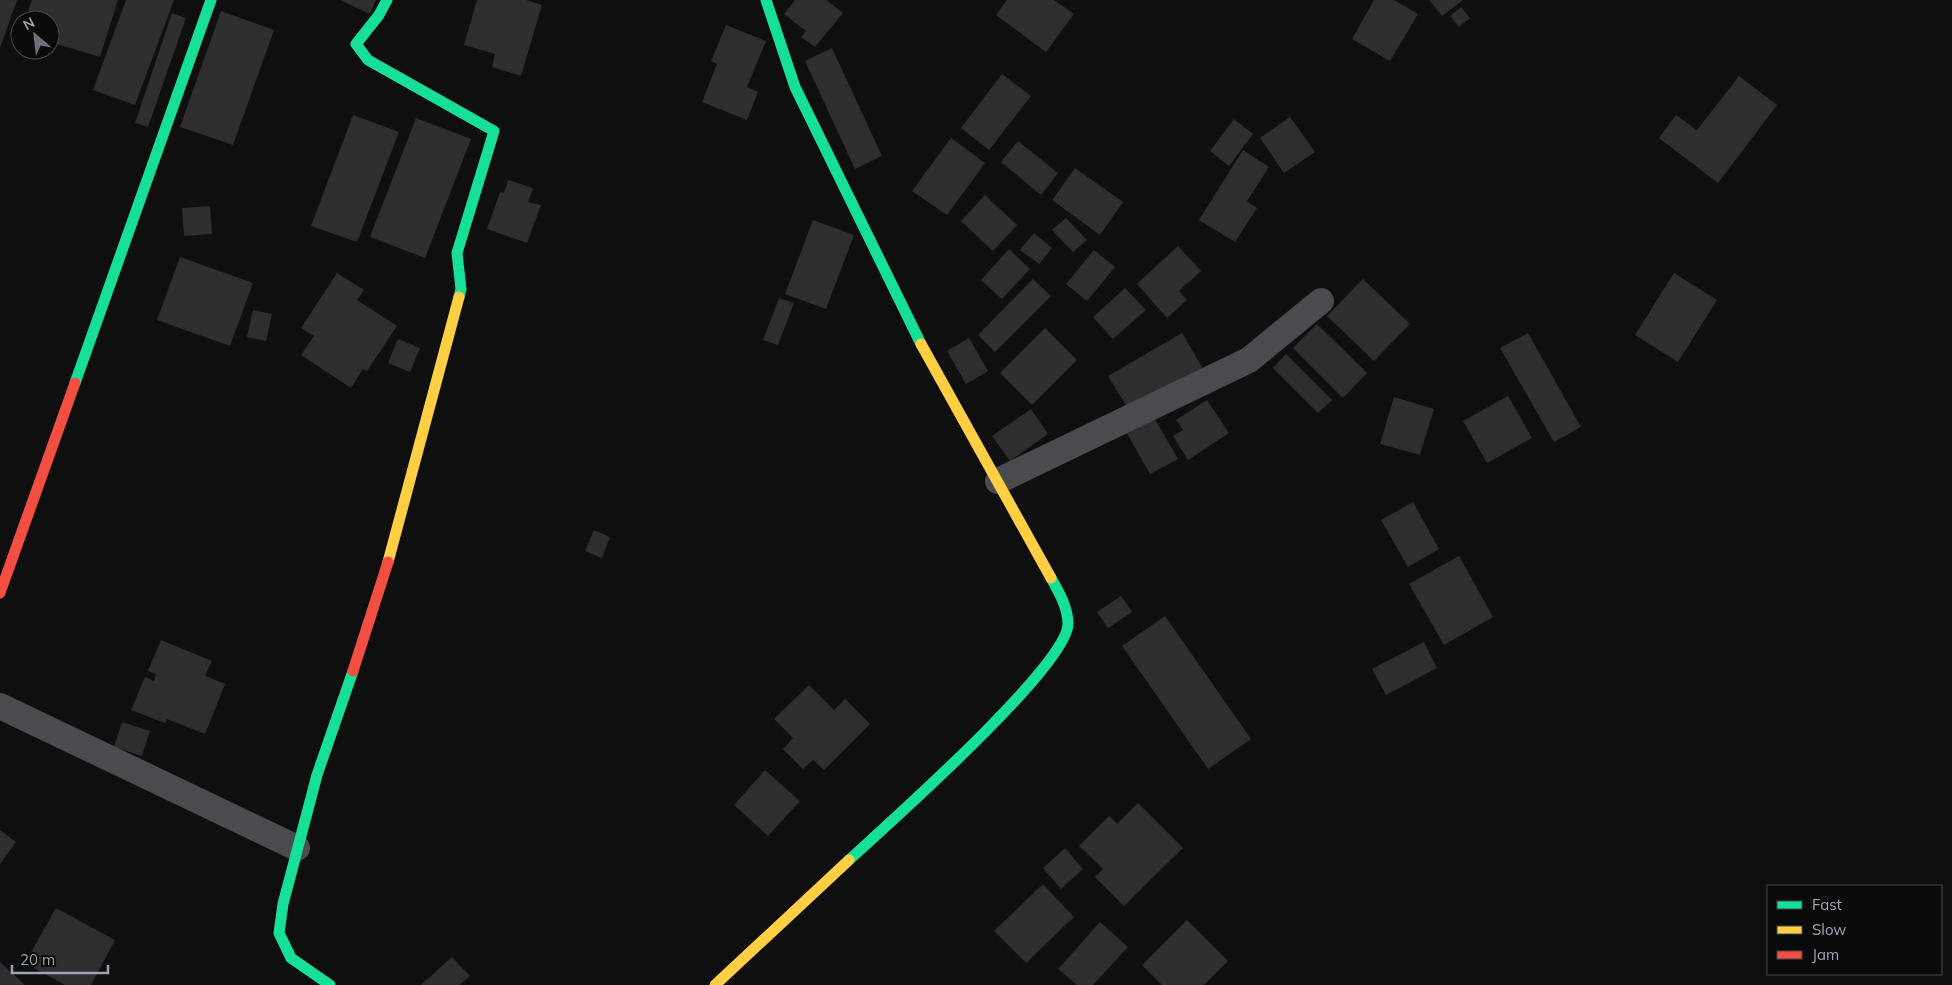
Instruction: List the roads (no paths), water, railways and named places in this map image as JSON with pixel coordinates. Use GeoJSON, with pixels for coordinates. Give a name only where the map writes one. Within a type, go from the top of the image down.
{"type":"FeatureCollection","features":[{"type":"Feature","properties":{"kind":"street"},"geometry":{"type":"LineString","coordinates":[[0,593],[212,0]]}},
{"type":"Feature","properties":{"kind":"street"},"geometry":{"type":"LineString","coordinates":[[330,985],[314,976],[291,958],[279,933],[283,904],[317,774],[382,582],[461,289],[457,253],[494,131],[368,60],[356,44],[379,15],[388,0]]}},
{"type":"Feature","properties":{"kind":"street"},"geometry":{"type":"LineString","coordinates":[[715,985],[977,742],[1058,651],[1068,625],[1063,599],[927,355],[795,87],[766,0]]}},
{"type":"Feature","properties":{"kind":"street"},"geometry":{"type":"LineString","coordinates":[[998,481],[1249,360],[1321,301]]}},
{"type":"Feature","properties":{"kind":"street"},"geometry":{"type":"LineString","coordinates":[[0,706],[297,848]]}}]}
